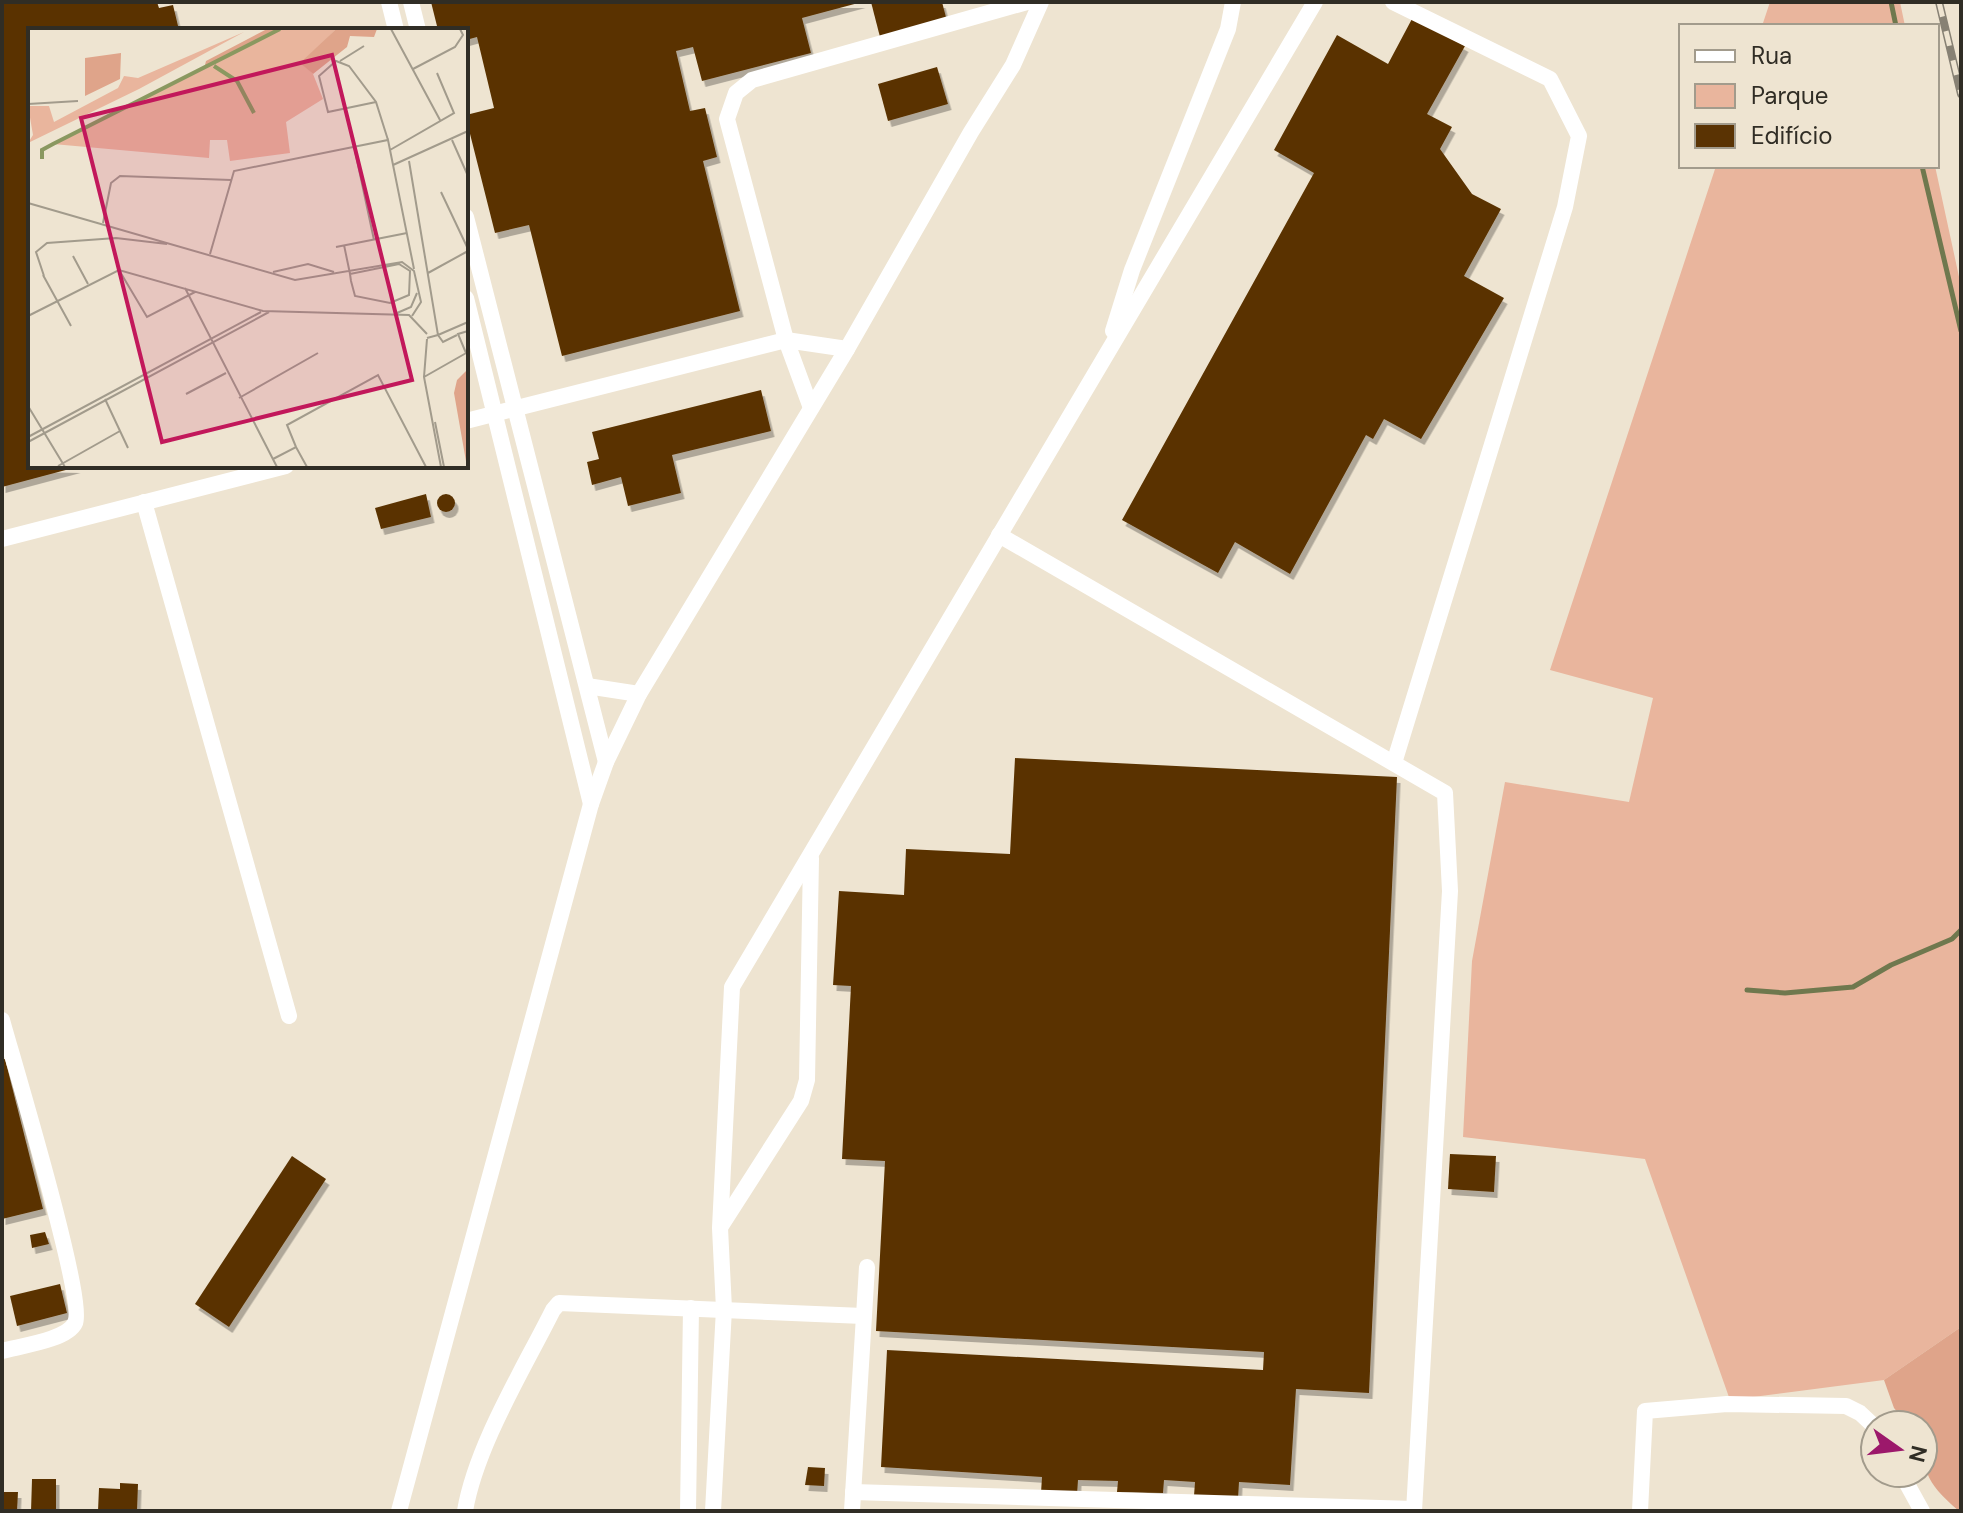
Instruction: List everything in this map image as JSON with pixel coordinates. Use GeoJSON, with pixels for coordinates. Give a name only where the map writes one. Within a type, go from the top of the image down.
{"type":"FeatureCollection","features":[{"type":"Feature","properties":{"kind":"lane"},"geometry":{"type":"LineString","coordinates":[[389,2],[396,28]]}},
{"type":"Feature","properties":{"kind":"lane"},"geometry":{"type":"LineString","coordinates":[[411,2],[418,28]]}},
{"type":"Feature","properties":{"kind":"lane"},"geometry":{"type":"LineString","coordinates":[[811,408],[786,340],[727,119],[736,93],[752,80],[1027,2]]}},
{"type":"Feature","properties":{"kind":"lane"},"geometry":{"type":"LineString","coordinates":[[400,1510],[591,804],[606,762],[639,694],[847,349],[971,132],[1013,65],[1041,2]]}},
{"type":"Feature","properties":{"kind":"lane"},"geometry":{"type":"LineString","coordinates":[[1105,357],[1132,270],[1228,29],[1233,2]]}},
{"type":"Feature","properties":{"kind":"lane"},"geometry":{"type":"LineString","coordinates":[[713,1511],[724,1309],[720,1228],[732,987],[1315,2]]}},
{"type":"Feature","properties":{"kind":"lane"},"geometry":{"type":"LineString","coordinates":[[1393,2],[1550,79],[1579,136],[1565,207],[1394,763]]}},
{"type":"Feature","properties":{"kind":"lane"},"geometry":{"type":"LineString","coordinates":[[468,225],[606,762]]}},
{"type":"Feature","properties":{"kind":"lane"},"geometry":{"type":"LineString","coordinates":[[468,306],[591,804]]}},
{"type":"Feature","properties":{"kind":"lane"},"geometry":{"type":"LineString","coordinates":[[468,420],[786,340],[847,349]]}},
{"type":"Feature","properties":{"kind":"lane"},"geometry":{"type":"LineString","coordinates":[[2,539],[278,468]]}},
{"type":"Feature","properties":{"kind":"lane"},"geometry":{"type":"LineString","coordinates":[[144,502],[289,1016]]}},
{"type":"Feature","properties":{"kind":"lane"},"geometry":{"type":"LineString","coordinates":[[853,1492],[1414,1510],[1450,891],[1445,793],[999,535]]}},
{"type":"Feature","properties":{"kind":"lane"},"geometry":{"type":"LineString","coordinates":[[534,565],[553,559]]}},
{"type":"Feature","properties":{"kind":"lane"},"geometry":{"type":"LineString","coordinates":[[587,686],[639,694]]}},
{"type":"Feature","properties":{"kind":"lane"},"geometry":{"type":"LineString","coordinates":[[720,1228],[801,1101],[807,1080],[811,856]]}},
{"type":"Feature","properties":{"kind":"lane"},"geometry":{"type":"LineString","coordinates":[[2,1020],[66,1253],[78,1311],[75,1323],[66,1334],[2,1351]]}},
{"type":"Feature","properties":{"kind":"lane"},"geometry":{"type":"LineString","coordinates":[[852,1511],[867,1267]]}},
{"type":"Feature","properties":{"kind":"lane"},"geometry":{"type":"LineString","coordinates":[[465,1511],[468,1493],[494,1429],[557,1304],[863,1316]]}},
{"type":"Feature","properties":{"kind":"lane"},"geometry":{"type":"LineString","coordinates":[[688,1511],[691,1308]]}},
{"type":"Feature","properties":{"kind":"lane"},"geometry":{"type":"LineString","coordinates":[[1640,1511],[1645,1411],[1727,1404],[1846,1406],[1859,1412]]}},
{"type":"Feature","properties":{"kind":"lane"},"geometry":{"type":"LineString","coordinates":[[1910,1489],[1922,1511]]}},
{"type":"Feature","properties":{"kind":"green space"},"geometry":{"type":"Polygon","coordinates":[[[1770,2],[1900,2],[1905,24],[1763,24],[1770,2]]]}},
{"type":"Feature","properties":{"kind":"green space"},"geometry":{"type":"Polygon","coordinates":[[[1715,168],[1935,168],[1961,286],[1961,1327],[1884,1380],[1730,1400],[1645,1159],[1463,1137],[1472,961],[1505,782],[1629,802],[1653,698],[1550,670],[1715,168]]]}},
{"type":"Feature","properties":{"kind":"shaded area"},"geometry":{"type":"Polygon","coordinates":[[[1961,1327],[1961,1511],[1937,1489],[1939,1409],[1895,1409],[1884,1380],[1961,1327]]]}},
{"type":"Feature","properties":{"kind":"building"},"geometry":{"type":"Polygon","coordinates":[[[2,2],[157,2],[159,8],[173,5],[179,28],[28,28],[28,468],[73,468],[2,487],[2,2]]]}},
{"type":"Feature","properties":{"kind":"building"},"geometry":{"type":"Polygon","coordinates":[[[431,2],[862,2],[802,18],[811,53],[702,81],[693,47],[676,51],[690,111],[705,108],[717,157],[703,161],[740,311],[562,356],[529,225],[495,233],[468,126],[468,114],[494,108],[477,37],[468,39],[468,28],[438,28],[431,2]]]}},
{"type":"Feature","properties":{"kind":"building"},"geometry":{"type":"Polygon","coordinates":[[[871,2],[942,2],[947,21],[880,37],[871,2]]]}},
{"type":"Feature","properties":{"kind":"building"},"geometry":{"type":"Polygon","coordinates":[[[1413,17],[1465,46],[1427,114],[1452,127],[1440,149],[1472,194],[1501,209],[1464,276],[1504,298],[1421,439],[1384,419],[1373,439],[1366,435],[1290,574],[1235,542],[1218,573],[1122,520],[1314,173],[1274,150],[1337,35],[1388,64],[1413,17]]]}},
{"type":"Feature","properties":{"kind":"building"},"geometry":{"type":"Polygon","coordinates":[[[937,67],[948,104],[888,121],[878,84],[937,67]]]}},
{"type":"Feature","properties":{"kind":"building"},"geometry":{"type":"Polygon","coordinates":[[[761,390],[771,431],[672,455],[681,493],[628,506],[621,477],[592,485],[587,462],[599,459],[592,432],[761,390]]]}},
{"type":"Feature","properties":{"kind":"building"},"geometry":{"type":"Polygon","coordinates":[[[426,494],[431,517],[381,529],[375,508],[426,494]]]}},
{"type":"Feature","properties":{"kind":"building"},"geometry":{"type":"Polygon","coordinates":[[[446,494],[455,503],[446,512],[437,503],[446,494]]]}},
{"type":"Feature","properties":{"kind":"building"},"geometry":{"type":"Polygon","coordinates":[[[1015,758],[1397,777],[1369,1393],[1296,1389],[1290,1485],[1239,1482],[1238,1499],[1194,1496],[1195,1482],[1164,1480],[1163,1493],[1117,1492],[1118,1481],[1078,1480],[1077,1495],[1041,1493],[1042,1477],[881,1467],[887,1350],[1263,1370],[1264,1352],[876,1331],[885,1161],[842,1159],[851,986],[833,985],[839,891],[904,895],[906,849],[1010,854],[1015,758]]]}},
{"type":"Feature","properties":{"kind":"building"},"geometry":{"type":"Polygon","coordinates":[[[5,1059],[43,1209],[2,1219],[2,1060],[5,1059]]]}},
{"type":"Feature","properties":{"kind":"building"},"geometry":{"type":"Polygon","coordinates":[[[1450,1154],[1496,1156],[1494,1192],[1448,1189],[1450,1154]]]}},
{"type":"Feature","properties":{"kind":"building"},"geometry":{"type":"Polygon","coordinates":[[[292,1156],[326,1179],[229,1327],[195,1304],[292,1156]]]}},
{"type":"Feature","properties":{"kind":"building"},"geometry":{"type":"Polygon","coordinates":[[[45,1232],[49,1244],[32,1248],[30,1235],[45,1232]]]}},
{"type":"Feature","properties":{"kind":"building"},"geometry":{"type":"Polygon","coordinates":[[[60,1284],[67,1313],[17,1326],[10,1296],[60,1284]]]}},
{"type":"Feature","properties":{"kind":"building"},"geometry":{"type":"Polygon","coordinates":[[[808,1467],[825,1468],[824,1486],[805,1485],[808,1467]]]}},
{"type":"Feature","properties":{"kind":"building"},"geometry":{"type":"Polygon","coordinates":[[[32,1479],[56,1479],[56,1511],[31,1511],[32,1479]]]}},
{"type":"Feature","properties":{"kind":"building"},"geometry":{"type":"Polygon","coordinates":[[[120,1483],[138,1484],[137,1511],[98,1511],[99,1488],[120,1489],[120,1483]]]}},
{"type":"Feature","properties":{"kind":"building"},"geometry":{"type":"Polygon","coordinates":[[[2,1492],[18,1492],[17,1511],[2,1511],[2,1492]]]}},
{"type":"Feature","properties":{"kind":"waterway"},"geometry":{"type":"LineString","coordinates":[[1891,2],[1896,24]]}},
{"type":"Feature","properties":{"kind":"waterway"},"geometry":{"type":"LineString","coordinates":[[1922,168],[1961,331]]}},
{"type":"Feature","properties":{"kind":"waterway"},"geometry":{"type":"LineString","coordinates":[[1747,990],[1785,993],[1853,987],[1891,965],[1952,939],[1961,930]]}},
{"type":"Feature","properties":{"kind":"railway"},"geometry":{"type":"LineString","coordinates":[[1939,2],[1961,94]]}}]}
